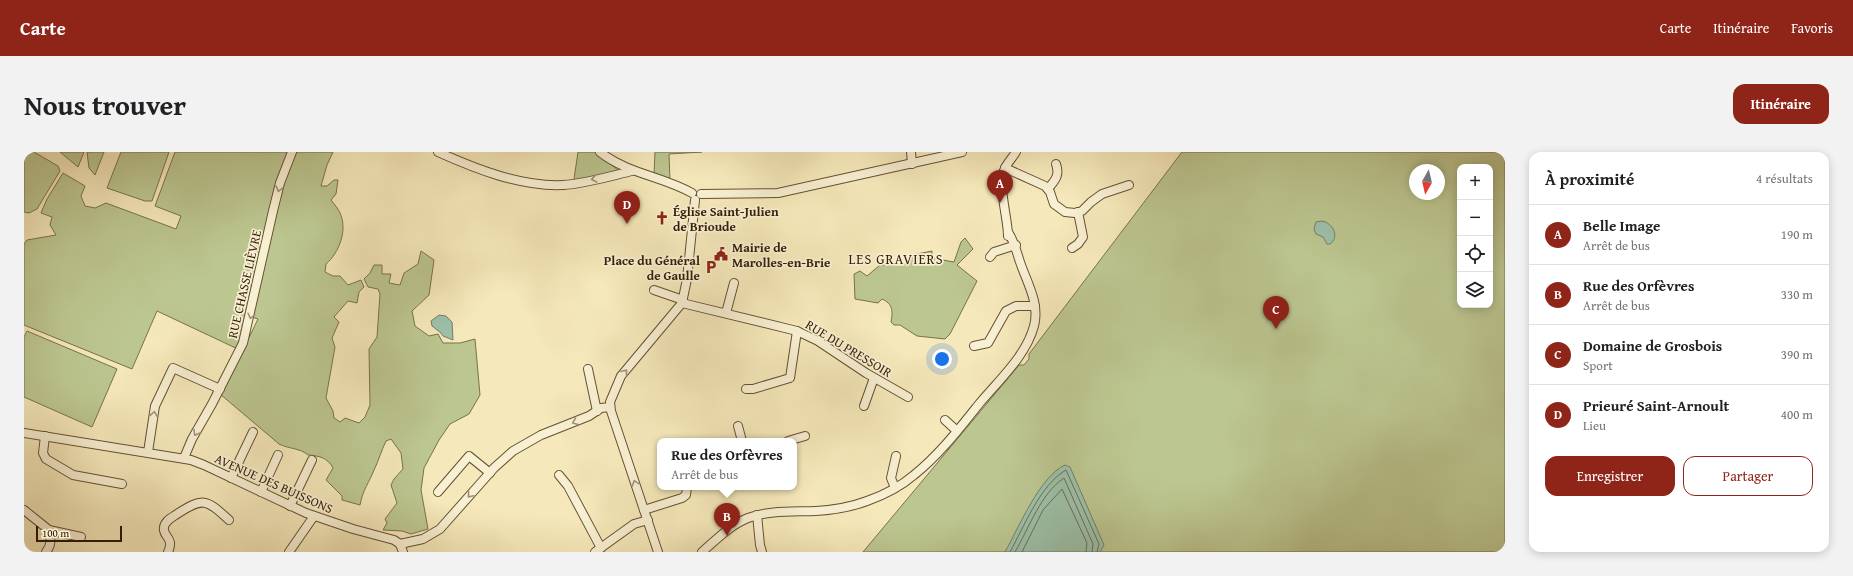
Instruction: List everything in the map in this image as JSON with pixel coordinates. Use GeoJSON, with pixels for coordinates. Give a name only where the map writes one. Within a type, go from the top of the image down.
{"type":"FeatureCollection","features":[{"type":"Feature","properties":{"kind":"street","name":"RUE CHASSE LIÈVRE"},"geometry":{"type":"LineString","coordinates":[[184,458],[192,440],[244,343],[280,184],[292,152]]}},
{"type":"Feature","properties":{"kind":"street"},"geometry":{"type":"LineString","coordinates":[[438,152],[448,154],[488,171],[540,184],[564,185],[632,171]]}},
{"type":"Feature","properties":{"kind":"street"},"geometry":{"type":"LineString","coordinates":[[600,152],[612,162],[696,196],[778,193],[962,152]]}},
{"type":"Feature","properties":{"kind":"street"},"geometry":{"type":"LineString","coordinates":[[911,152],[912,164]]}},
{"type":"Feature","properties":{"kind":"street"},"geometry":{"type":"LineString","coordinates":[[702,552],[735,525],[757,515],[774,512],[834,509],[866,502],[895,488],[923,467],[957,431],[1015,362],[1028,342],[1034,324],[1035,306],[1032,291],[1020,262],[1013,253],[1014,246],[1008,232],[1003,183],[1007,169],[1016,152]]}},
{"type":"Feature","properties":{"kind":"street"},"geometry":{"type":"LineString","coordinates":[[1007,169],[1022,152]]}},
{"type":"Feature","properties":{"kind":"street"},"geometry":{"type":"LineString","coordinates":[[1048,189],[1057,178],[1058,172],[1056,164]]}},
{"type":"Feature","properties":{"kind":"street"},"geometry":{"type":"LineString","coordinates":[[1007,169],[1045,186],[1048,189],[1054,204],[1065,212],[1082,211],[1102,194],[1129,185]]}},
{"type":"Feature","properties":{"kind":"street"},"geometry":{"type":"LineString","coordinates":[[658,552],[610,407],[610,402],[621,376],[683,302],[696,196]]}},
{"type":"Feature","properties":{"kind":"street"},"geometry":{"type":"LineString","coordinates":[[1072,248],[1078,244],[1083,237],[1078,212]]}},
{"type":"Feature","properties":{"kind":"street"},"geometry":{"type":"LineString","coordinates":[[990,257],[994,252],[1014,246]]}},
{"type":"Feature","properties":{"kind":"street"},"geometry":{"type":"LineString","coordinates":[[726,313],[734,283]]}},
{"type":"Feature","properties":{"kind":"street","name":"RUE DU PRESSOIR"},"geometry":{"type":"LineString","coordinates":[[654,290],[683,302],[797,330],[818,341],[874,378],[908,397]]}},
{"type":"Feature","properties":{"kind":"street"},"geometry":{"type":"LineString","coordinates":[[974,346],[988,343],[1006,311],[1011,308],[1035,306]]}},
{"type":"Feature","properties":{"kind":"street"},"geometry":{"type":"LineString","coordinates":[[746,389],[753,389],[790,378],[797,330]]}},
{"type":"Feature","properties":{"kind":"street"},"geometry":{"type":"LineString","coordinates":[[148,452],[156,406],[173,368],[220,389]]}},
{"type":"Feature","properties":{"kind":"street"},"geometry":{"type":"LineString","coordinates":[[588,369],[597,411]]}},
{"type":"Feature","properties":{"kind":"street"},"geometry":{"type":"LineString","coordinates":[[864,406],[874,378]]}},
{"type":"Feature","properties":{"kind":"street"},"geometry":{"type":"LineString","coordinates":[[403,552],[400,544],[423,539],[440,529],[504,458],[529,441],[589,416],[605,407],[610,407]]}},
{"type":"Feature","properties":{"kind":"street"},"geometry":{"type":"LineString","coordinates":[[945,420],[957,431]]}},
{"type":"Feature","properties":{"kind":"street"},"geometry":{"type":"LineString","coordinates":[[738,426],[741,438]]}},
{"type":"Feature","properties":{"kind":"street","name":"AVENUE DES BUISSONS"},"geometry":{"type":"LineString","coordinates":[[24,432],[184,458],[204,465],[314,516],[394,540],[400,544]]}},
{"type":"Feature","properties":{"kind":"street"},"geometry":{"type":"LineString","coordinates":[[231,478],[253,432]]}},
{"type":"Feature","properties":{"kind":"street"},"geometry":{"type":"LineString","coordinates":[[45,436],[43,453],[46,459],[73,475],[122,484]]}},
{"type":"Feature","properties":{"kind":"street"},"geometry":{"type":"LineString","coordinates":[[797,438],[805,436]]}},
{"type":"Feature","properties":{"kind":"street"},"geometry":{"type":"LineString","coordinates":[[261,492],[278,455]]}},
{"type":"Feature","properties":{"kind":"street"},"geometry":{"type":"LineString","coordinates":[[438,492],[469,456],[490,473]]}},
{"type":"Feature","properties":{"kind":"street"},"geometry":{"type":"LineString","coordinates":[[895,488],[891,478],[896,456]]}},
{"type":"Feature","properties":{"kind":"street"},"geometry":{"type":"LineString","coordinates":[[290,506],[312,460]]}},
{"type":"Feature","properties":{"kind":"street"},"geometry":{"type":"LineString","coordinates":[[559,475],[568,486],[598,550],[634,524],[648,520]]}},
{"type":"Feature","properties":{"kind":"street"},"geometry":{"type":"LineString","coordinates":[[644,510],[682,498],[686,495],[687,490]]}},
{"type":"Feature","properties":{"kind":"street"},"geometry":{"type":"LineString","coordinates":[[168,552],[171,546],[171,541],[164,530],[164,525],[167,521],[192,504],[198,502],[207,503],[228,520]]}},
{"type":"Feature","properties":{"kind":"street"},"geometry":{"type":"LineString","coordinates":[[24,510],[49,530],[81,537]]}},
{"type":"Feature","properties":{"kind":"street"},"geometry":{"type":"LineString","coordinates":[[757,515],[759,540],[762,552]]}},
{"type":"Feature","properties":{"kind":"street"},"geometry":{"type":"LineString","coordinates":[[289,552],[314,516]]}},
{"type":"Feature","properties":{"kind":"street"},"geometry":{"type":"LineString","coordinates":[[46,552],[50,548],[51,538],[49,530]]}},
{"type":"Feature","properties":{"kind":"shaded area"},"geometry":{"type":"Polygon","coordinates":[[[24,152],[34,152],[58,166],[60,171],[37,209],[29,213],[24,212],[24,152]]]}},
{"type":"Feature","properties":{"kind":"shaded area"},"geometry":{"type":"Polygon","coordinates":[[[60,152],[84,152],[78,167],[60,152]]]}},
{"type":"Feature","properties":{"kind":"shaded area"},"geometry":{"type":"Polygon","coordinates":[[[87,152],[104,152],[95,175],[89,168],[87,152]]]}},
{"type":"Feature","properties":{"kind":"shaded area"},"geometry":{"type":"Polygon","coordinates":[[[121,152],[169,152],[152,201],[145,201],[107,188],[121,152]]]}},
{"type":"Feature","properties":{"kind":"shaded area"},"geometry":{"type":"Polygon","coordinates":[[[175,152],[333,152],[327,165],[321,186],[327,186],[334,180],[338,180],[336,194],[331,200],[340,213],[343,234],[335,254],[326,264],[325,272],[333,276],[340,276],[348,285],[361,280],[364,287],[359,292],[357,303],[348,301],[334,317],[339,322],[332,338],[335,347],[326,398],[333,411],[334,418],[340,422],[345,418],[359,423],[365,417],[370,405],[369,349],[377,337],[380,294],[378,289],[368,287],[364,279],[370,273],[374,265],[382,265],[382,274],[391,274],[389,283],[400,285],[404,273],[418,264],[421,251],[434,260],[429,295],[412,311],[415,326],[429,336],[438,334],[443,343],[460,343],[475,339],[480,395],[469,414],[450,424],[439,440],[424,468],[421,490],[428,529],[411,534],[402,531],[383,530],[387,523],[385,519],[397,503],[391,485],[403,469],[401,453],[391,439],[386,441],[384,445],[376,466],[364,490],[360,505],[342,500],[342,496],[326,480],[333,468],[328,461],[279,444],[220,394],[242,351],[157,311],[132,369],[24,325],[24,244],[27,240],[56,235],[50,225],[52,217],[41,213],[47,199],[63,173],[85,186],[81,196],[85,206],[95,208],[106,203],[176,229],[181,216],[155,206],[175,152]],[[249,316],[243,350],[258,319],[249,316]]]}},
{"type":"Feature","properties":{"kind":"shaded area"},"geometry":{"type":"Polygon","coordinates":[[[578,152],[596,152],[619,171],[577,181],[574,179],[578,152]]]}},
{"type":"Feature","properties":{"kind":"shaded area"},"geometry":{"type":"Polygon","coordinates":[[[655,152],[702,152],[669,154],[670,181],[654,174],[655,152]]]}},
{"type":"Feature","properties":{"kind":"shaded area"},"geometry":{"type":"Polygon","coordinates":[[[1182,152],[1505,152],[1505,552],[863,552],[1019,365],[1024,365],[1029,359],[1029,354],[1182,152]]]}},
{"type":"Feature","properties":{"kind":"shaded area"},"geometry":{"type":"Polygon","coordinates":[[[965,238],[973,249],[957,265],[977,281],[950,334],[945,339],[917,336],[900,325],[894,325],[891,322],[891,308],[886,301],[882,299],[878,303],[855,299],[854,274],[860,271],[867,276],[880,265],[909,264],[912,255],[932,251],[932,258],[954,262],[961,242],[965,238]]]}},
{"type":"Feature","properties":{"kind":"shaded area"},"geometry":{"type":"Polygon","coordinates":[[[27,331],[117,369],[92,427],[24,397],[24,337],[27,331]]]}},
{"type":"Feature","properties":{"kind":"water"},"geometry":{"type":"Polygon","coordinates":[[[1322,221],[1329,224],[1334,231],[1335,238],[1330,244],[1327,244],[1323,237],[1316,234],[1314,229],[1316,222],[1322,221]]]}},
{"type":"Feature","properties":{"kind":"water"},"geometry":{"type":"Polygon","coordinates":[[[439,315],[446,316],[452,322],[453,340],[443,336],[432,326],[431,321],[439,315]]]}},
{"type":"Feature","properties":{"kind":"water"},"geometry":{"type":"Polygon","coordinates":[[[1065,465],[1070,467],[1104,545],[1100,552],[1005,552],[1038,491],[1056,471],[1065,465]]]}},
{"type":"Feature","properties":{"kind":"place","name":"Belle Image"},"geometry":{"type":"Point","coordinates":[1000,203]}},
{"type":"Feature","properties":{"kind":"place","name":"Église Saint-Julien de Brioude"},"geometry":{"type":"Point","coordinates":[662,218]}},
{"type":"Feature","properties":{"kind":"place","name":"Prieuré Saint-Arnoult"},"geometry":{"type":"Point","coordinates":[627,224]}},
{"type":"Feature","properties":{"kind":"place","name":"Mairie de Marolles-en-Brie"},"geometry":{"type":"Point","coordinates":[721,254]}},
{"type":"Feature","properties":{"kind":"place","name":"Place du Général de Gaulle"},"geometry":{"type":"Point","coordinates":[711,267]}},
{"type":"Feature","properties":{"kind":"place","name":"Domaine de Grosbois"},"geometry":{"type":"Point","coordinates":[1276,329]}},
{"type":"Feature","properties":{"kind":"place","name":"Rue des Orfèvres"},"geometry":{"type":"Point","coordinates":[727,536]}},
{"type":"Feature","properties":{"kind":"district","name":"LES GRAVIERS"},"geometry":{"type":"Point","coordinates":[896,259]}}]}
